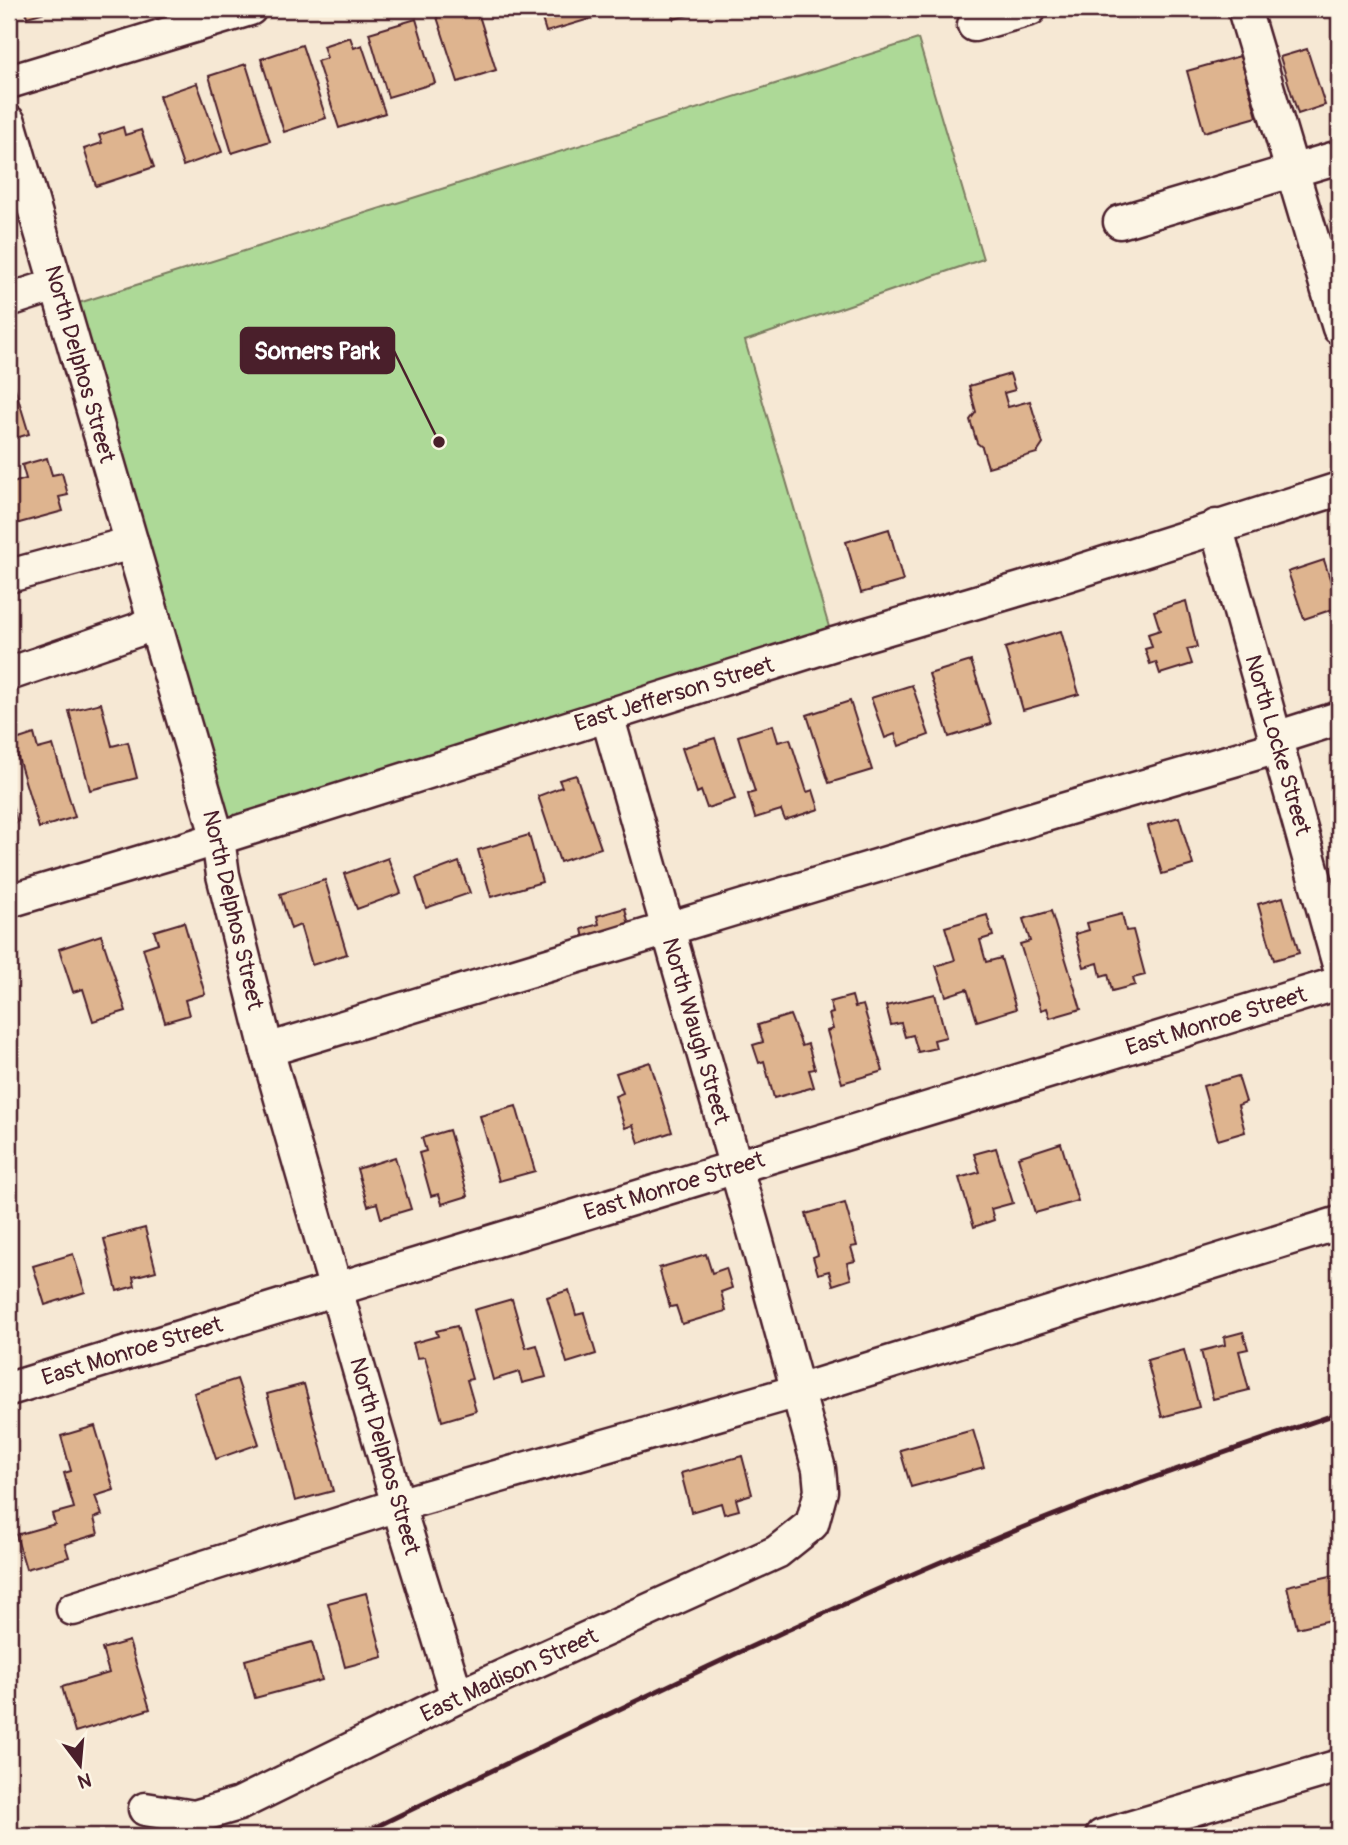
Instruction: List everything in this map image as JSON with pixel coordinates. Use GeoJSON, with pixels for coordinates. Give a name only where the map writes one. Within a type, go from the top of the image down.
{"type":"FeatureCollection","features":[{"type":"Feature","properties":{"kind":"street"},"geometry":{"type":"LineString","coordinates":[[9,82],[250,9]]}},
{"type":"Feature","properties":{"kind":"street"},"geometry":{"type":"LineString","coordinates":[[974,25],[1030,9]]}},
{"type":"Feature","properties":{"kind":"street"},"geometry":{"type":"LineString","coordinates":[[1244,9],[1339,328]]}},
{"type":"Feature","properties":{"kind":"street","name":"North Delphos Street"},"geometry":{"type":"LineString","coordinates":[[9,122],[218,839],[223,875],[267,1050],[398,1505],[457,1698]]}},
{"type":"Feature","properties":{"kind":"street"},"geometry":{"type":"LineString","coordinates":[[1120,222],[1339,157]]}},
{"type":"Feature","properties":{"kind":"street"},"geometry":{"type":"LineString","coordinates":[[9,300],[56,285]]}},
{"type":"Feature","properties":{"kind":"street","name":"East Jefferson Street"},"geometry":{"type":"LineString","coordinates":[[9,901],[218,839],[834,644],[1051,580],[1339,489]]}},
{"type":"Feature","properties":{"kind":"street","name":"North Locke Street"},"geometry":{"type":"LineString","coordinates":[[1216,526],[1339,965]]}},
{"type":"Feature","properties":{"kind":"street"},"geometry":{"type":"LineString","coordinates":[[9,576],[132,543]]}},
{"type":"Feature","properties":{"kind":"street"},"geometry":{"type":"LineString","coordinates":[[9,674],[137,630],[154,620]]}},
{"type":"Feature","properties":{"kind":"street","name":"North Waugh Street"},"geometry":{"type":"LineString","coordinates":[[607,715],[819,1469]]}},
{"type":"Feature","properties":{"kind":"street"},"geometry":{"type":"LineString","coordinates":[[267,1050],[1277,743],[1339,718]]}},
{"type":"Feature","properties":{"kind":"street","name":"East Monroe Street"},"geometry":{"type":"LineString","coordinates":[[9,1389],[1339,983]]}},
{"type":"Feature","properties":{"kind":"street"},"geometry":{"type":"LineString","coordinates":[[73,1609],[398,1505],[798,1391],[1339,1223]]}},
{"type":"Feature","properties":{"kind":"street","name":"East Madison Street"},"geometry":{"type":"LineString","coordinates":[[145,1809],[194,1817],[239,1804],[457,1698],[777,1552],[811,1524],[821,1491],[819,1469]]}},
{"type":"Feature","properties":{"kind":"street"},"geometry":{"type":"LineString","coordinates":[[1102,1836],[1339,1766]]}},
{"type":"Feature","properties":{"kind":"green space"},"geometry":{"type":"Polygon","coordinates":[[[918,39],[983,259],[745,341],[834,644],[218,839],[63,308],[918,39]]]}},
{"type":"Feature","properties":{"kind":"building"},"geometry":{"type":"Polygon","coordinates":[[[25,9],[56,9],[27,17],[25,9]]]}},
{"type":"Feature","properties":{"kind":"building"},"geometry":{"type":"Polygon","coordinates":[[[452,9],[477,9],[496,70],[458,82],[436,14],[452,9]]]}},
{"type":"Feature","properties":{"kind":"building"},"geometry":{"type":"Polygon","coordinates":[[[539,9],[594,9],[596,17],[546,32],[539,9]]]}},
{"type":"Feature","properties":{"kind":"building"},"geometry":{"type":"Polygon","coordinates":[[[671,9],[691,9],[692,14],[674,19],[671,9]]]}},
{"type":"Feature","properties":{"kind":"building"},"geometry":{"type":"Polygon","coordinates":[[[416,19],[435,83],[388,97],[369,33],[416,19]]]}},
{"type":"Feature","properties":{"kind":"building"},"geometry":{"type":"Polygon","coordinates":[[[350,37],[354,48],[362,45],[385,113],[339,128],[317,61],[327,58],[323,46],[350,37]]]}},
{"type":"Feature","properties":{"kind":"building"},"geometry":{"type":"Polygon","coordinates":[[[302,45],[326,118],[284,132],[261,59],[302,45]]]}},
{"type":"Feature","properties":{"kind":"building"},"geometry":{"type":"Polygon","coordinates":[[[1307,49],[1325,105],[1298,114],[1280,57],[1307,49]]]}},
{"type":"Feature","properties":{"kind":"building"},"geometry":{"type":"Polygon","coordinates":[[[1240,56],[1257,117],[1204,132],[1187,71],[1240,56]]]}},
{"type":"Feature","properties":{"kind":"building"},"geometry":{"type":"Polygon","coordinates":[[[246,64],[270,141],[232,153],[209,76],[246,64]]]}},
{"type":"Feature","properties":{"kind":"building"},"geometry":{"type":"Polygon","coordinates":[[[197,83],[222,152],[183,166],[159,96],[197,83]]]}},
{"type":"Feature","properties":{"kind":"building"},"geometry":{"type":"Polygon","coordinates":[[[123,127],[125,135],[141,130],[154,167],[96,186],[84,149],[102,143],[99,135],[123,127]]]}},
{"type":"Feature","properties":{"kind":"building"},"geometry":{"type":"Polygon","coordinates":[[[9,368],[29,434],[9,440],[9,368]]]}},
{"type":"Feature","properties":{"kind":"building"},"geometry":{"type":"Polygon","coordinates":[[[1010,374],[1015,390],[1004,393],[1008,407],[1030,401],[1043,444],[1037,453],[988,467],[970,420],[976,412],[969,386],[1010,374]]]}},
{"type":"Feature","properties":{"kind":"building"},"geometry":{"type":"Polygon","coordinates":[[[47,458],[52,475],[62,473],[68,495],[59,497],[63,511],[12,525],[9,513],[9,484],[26,479],[22,465],[47,458]]]}},
{"type":"Feature","properties":{"kind":"building"},"geometry":{"type":"Polygon","coordinates":[[[889,529],[903,581],[861,593],[846,542],[889,529]]]}},
{"type":"Feature","properties":{"kind":"building"},"geometry":{"type":"Polygon","coordinates":[[[1324,560],[1339,607],[1304,619],[1288,572],[1324,560]]]}},
{"type":"Feature","properties":{"kind":"building"},"geometry":{"type":"Polygon","coordinates":[[[1186,601],[1197,647],[1187,649],[1192,664],[1160,674],[1156,662],[1150,664],[1145,649],[1152,647],[1148,634],[1160,630],[1154,611],[1186,601]]]}},
{"type":"Feature","properties":{"kind":"building"},"geometry":{"type":"Polygon","coordinates":[[[1061,631],[1079,694],[1023,710],[1005,648],[1061,631]]]}},
{"type":"Feature","properties":{"kind":"building"},"geometry":{"type":"Polygon","coordinates":[[[971,661],[991,724],[949,737],[929,674],[971,661]]]}},
{"type":"Feature","properties":{"kind":"building"},"geometry":{"type":"Polygon","coordinates":[[[912,685],[929,735],[899,746],[895,734],[885,738],[871,698],[912,685]]]}},
{"type":"Feature","properties":{"kind":"building"},"geometry":{"type":"Polygon","coordinates":[[[850,701],[872,770],[829,783],[807,715],[850,701]]]}},
{"type":"Feature","properties":{"kind":"building"},"geometry":{"type":"Polygon","coordinates":[[[101,703],[112,746],[128,742],[137,778],[90,790],[69,711],[101,703]]]}},
{"type":"Feature","properties":{"kind":"building"},"geometry":{"type":"Polygon","coordinates":[[[773,725],[778,742],[790,739],[807,792],[813,790],[819,809],[785,820],[781,810],[755,818],[748,794],[755,792],[738,736],[773,725]]]}},
{"type":"Feature","properties":{"kind":"building"},"geometry":{"type":"Polygon","coordinates":[[[34,734],[38,749],[53,745],[75,817],[39,828],[13,741],[34,734]]]}},
{"type":"Feature","properties":{"kind":"building"},"geometry":{"type":"Polygon","coordinates":[[[715,738],[735,799],[707,808],[701,791],[697,793],[682,748],[715,738]]]}},
{"type":"Feature","properties":{"kind":"building"},"geometry":{"type":"Polygon","coordinates":[[[576,775],[601,848],[560,862],[538,796],[562,787],[559,780],[576,775]]]}},
{"type":"Feature","properties":{"kind":"building"},"geometry":{"type":"Polygon","coordinates":[[[9,795],[17,822],[10,825],[12,833],[9,834],[9,795]]]}},
{"type":"Feature","properties":{"kind":"building"},"geometry":{"type":"Polygon","coordinates":[[[1179,817],[1193,865],[1162,874],[1148,826],[1179,817]]]}},
{"type":"Feature","properties":{"kind":"building"},"geometry":{"type":"Polygon","coordinates":[[[529,835],[542,882],[491,897],[478,850],[529,835]]]}},
{"type":"Feature","properties":{"kind":"building"},"geometry":{"type":"Polygon","coordinates":[[[388,858],[401,893],[357,909],[344,874],[388,858]]]}},
{"type":"Feature","properties":{"kind":"building"},"geometry":{"type":"Polygon","coordinates":[[[459,862],[470,893],[426,908],[416,878],[459,862]]]}},
{"type":"Feature","properties":{"kind":"building"},"geometry":{"type":"Polygon","coordinates":[[[325,880],[347,954],[312,965],[300,925],[291,929],[280,894],[325,880]]]}},
{"type":"Feature","properties":{"kind":"building"},"geometry":{"type":"Polygon","coordinates":[[[1283,897],[1299,953],[1274,960],[1258,904],[1283,897]]]}},
{"type":"Feature","properties":{"kind":"building"},"geometry":{"type":"Polygon","coordinates":[[[625,908],[630,930],[585,943],[582,929],[599,924],[597,916],[625,908]]]}},
{"type":"Feature","properties":{"kind":"building"},"geometry":{"type":"Polygon","coordinates":[[[1051,911],[1081,1009],[1050,1018],[1047,1008],[1041,1010],[1020,944],[1030,941],[1023,919],[1051,911]]]}},
{"type":"Feature","properties":{"kind":"building"},"geometry":{"type":"Polygon","coordinates":[[[1122,914],[1126,931],[1133,930],[1145,975],[1133,978],[1135,985],[1112,991],[1108,974],[1101,976],[1098,963],[1084,967],[1075,934],[1089,930],[1087,923],[1122,914]]]}},
{"type":"Feature","properties":{"kind":"building"},"geometry":{"type":"Polygon","coordinates":[[[987,915],[993,936],[980,940],[986,962],[1001,958],[1016,1009],[977,1021],[967,989],[946,996],[936,966],[955,960],[945,927],[987,915]]]}},
{"type":"Feature","properties":{"kind":"building"},"geometry":{"type":"Polygon","coordinates":[[[184,922],[205,994],[185,1000],[189,1015],[165,1022],[143,948],[158,943],[154,931],[184,922]]]}},
{"type":"Feature","properties":{"kind":"building"},"geometry":{"type":"Polygon","coordinates":[[[101,935],[126,1011],[93,1021],[83,989],[73,992],[59,949],[101,935]]]}},
{"type":"Feature","properties":{"kind":"building"},"geometry":{"type":"Polygon","coordinates":[[[935,994],[946,1037],[934,1040],[936,1048],[918,1052],[913,1035],[905,1037],[901,1023],[891,1025],[886,1006],[935,994]]]}},
{"type":"Feature","properties":{"kind":"building"},"geometry":{"type":"Polygon","coordinates":[[[852,996],[855,1007],[863,1005],[883,1071],[842,1083],[827,1031],[833,1029],[829,1014],[833,1013],[830,1002],[852,996]]]}},
{"type":"Feature","properties":{"kind":"building"},"geometry":{"type":"Polygon","coordinates":[[[790,1015],[802,1046],[808,1044],[815,1069],[809,1070],[814,1087],[774,1098],[764,1061],[759,1063],[753,1045],[763,1042],[758,1025],[790,1015]]]}},
{"type":"Feature","properties":{"kind":"building"},"geometry":{"type":"Polygon","coordinates":[[[650,1062],[672,1132],[639,1143],[633,1125],[625,1128],[615,1096],[623,1093],[616,1073],[650,1062]]]}},
{"type":"Feature","properties":{"kind":"building"},"geometry":{"type":"Polygon","coordinates":[[[1238,1076],[1246,1102],[1238,1105],[1245,1132],[1218,1140],[1203,1086],[1238,1076]]]}},
{"type":"Feature","properties":{"kind":"building"},"geometry":{"type":"Polygon","coordinates":[[[516,1106],[535,1171],[499,1181],[480,1116],[516,1106]]]}},
{"type":"Feature","properties":{"kind":"building"},"geometry":{"type":"Polygon","coordinates":[[[449,1130],[468,1196],[442,1204],[439,1194],[431,1196],[419,1153],[426,1151],[422,1138],[449,1130]]]}},
{"type":"Feature","properties":{"kind":"building"},"geometry":{"type":"Polygon","coordinates":[[[1061,1143],[1078,1201],[1035,1213],[1018,1157],[1061,1143]]]}},
{"type":"Feature","properties":{"kind":"building"},"geometry":{"type":"Polygon","coordinates":[[[996,1148],[1013,1203],[991,1209],[994,1220],[974,1227],[959,1178],[980,1172],[974,1154],[996,1148]]]}},
{"type":"Feature","properties":{"kind":"building"},"geometry":{"type":"Polygon","coordinates":[[[395,1157],[411,1209],[381,1218],[377,1203],[368,1206],[357,1169],[395,1157]]]}},
{"type":"Feature","properties":{"kind":"building"},"geometry":{"type":"Polygon","coordinates":[[[845,1203],[857,1246],[851,1247],[855,1261],[847,1263],[851,1279],[833,1285],[829,1271],[818,1274],[813,1257],[818,1255],[806,1214],[845,1203]]]}},
{"type":"Feature","properties":{"kind":"building"},"geometry":{"type":"Polygon","coordinates":[[[145,1228],[156,1271],[133,1277],[135,1286],[117,1291],[104,1239],[145,1228]]]}},
{"type":"Feature","properties":{"kind":"building"},"geometry":{"type":"Polygon","coordinates":[[[73,1254],[85,1292],[45,1305],[33,1266],[73,1254]]]}},
{"type":"Feature","properties":{"kind":"building"},"geometry":{"type":"Polygon","coordinates":[[[706,1254],[712,1273],[726,1268],[732,1288],[721,1292],[726,1311],[682,1324],[676,1306],[670,1307],[659,1268],[706,1254]]]}},
{"type":"Feature","properties":{"kind":"building"},"geometry":{"type":"Polygon","coordinates":[[[569,1290],[576,1315],[584,1313],[596,1354],[567,1363],[547,1297],[569,1290]]]}},
{"type":"Feature","properties":{"kind":"building"},"geometry":{"type":"Polygon","coordinates":[[[512,1299],[526,1348],[537,1345],[546,1377],[522,1383],[519,1372],[493,1380],[474,1310],[512,1299]]]}},
{"type":"Feature","properties":{"kind":"building"},"geometry":{"type":"Polygon","coordinates":[[[457,1326],[472,1379],[467,1380],[476,1411],[442,1421],[425,1357],[417,1358],[413,1343],[438,1336],[436,1331],[457,1326]]]}},
{"type":"Feature","properties":{"kind":"building"},"geometry":{"type":"Polygon","coordinates":[[[1243,1332],[1248,1349],[1239,1351],[1249,1390],[1213,1399],[1201,1351],[1225,1345],[1224,1337],[1243,1332]]]}},
{"type":"Feature","properties":{"kind":"building"},"geometry":{"type":"Polygon","coordinates":[[[1184,1350],[1199,1407],[1162,1417],[1147,1360],[1184,1350]]]}},
{"type":"Feature","properties":{"kind":"building"},"geometry":{"type":"Polygon","coordinates":[[[237,1379],[259,1444],[216,1459],[194,1393],[237,1379]]]}},
{"type":"Feature","properties":{"kind":"building"},"geometry":{"type":"Polygon","coordinates":[[[304,1384],[333,1491],[295,1501],[267,1394],[304,1384]]]}},
{"type":"Feature","properties":{"kind":"building"},"geometry":{"type":"Polygon","coordinates":[[[95,1426],[114,1490],[95,1496],[102,1515],[94,1518],[98,1534],[65,1544],[69,1557],[26,1569],[16,1535],[55,1524],[52,1514],[74,1508],[64,1473],[71,1471],[61,1436],[95,1426]]]}},
{"type":"Feature","properties":{"kind":"building"},"geometry":{"type":"Polygon","coordinates":[[[973,1430],[984,1467],[911,1487],[900,1450],[973,1430]]]}},
{"type":"Feature","properties":{"kind":"building"},"geometry":{"type":"Polygon","coordinates":[[[742,1456],[752,1494],[736,1499],[739,1510],[724,1514],[721,1503],[691,1512],[681,1473],[742,1456]]]}},
{"type":"Feature","properties":{"kind":"building"},"geometry":{"type":"Polygon","coordinates":[[[1339,1574],[1339,1618],[1297,1628],[1287,1586],[1339,1574]]]}},
{"type":"Feature","properties":{"kind":"building"},"geometry":{"type":"Polygon","coordinates":[[[366,1593],[383,1657],[345,1667],[328,1603],[366,1593]]]}},
{"type":"Feature","properties":{"kind":"building"},"geometry":{"type":"Polygon","coordinates":[[[129,1641],[150,1709],[75,1732],[62,1687],[109,1673],[102,1649],[129,1641]]]}},
{"type":"Feature","properties":{"kind":"building"},"geometry":{"type":"Polygon","coordinates":[[[312,1642],[322,1680],[255,1698],[245,1660],[312,1642]]]}},
{"type":"Feature","properties":{"kind":"railway"},"geometry":{"type":"LineString","coordinates":[[357,1836],[820,1615],[1021,1528],[1202,1460],[1339,1413]]}},
{"type":"Feature","properties":{"kind":"place","name":"Somers Park"},"geometry":{"type":"Point","coordinates":[439,442]}}]}
